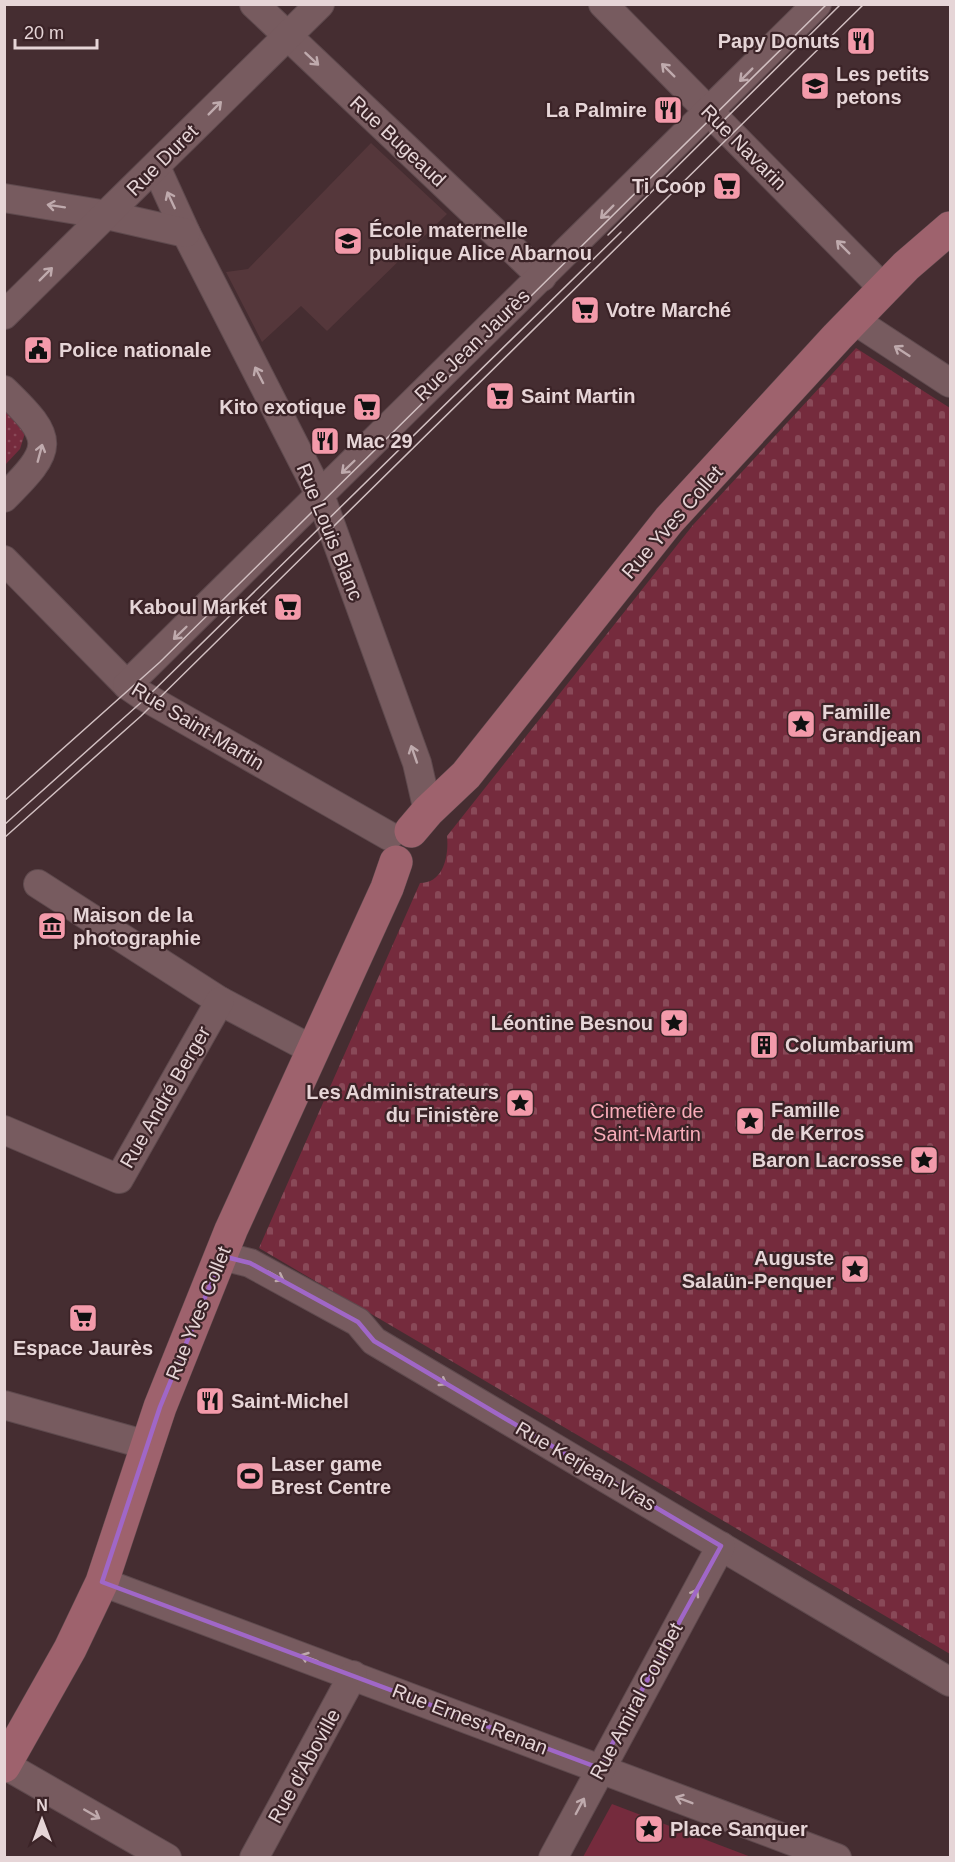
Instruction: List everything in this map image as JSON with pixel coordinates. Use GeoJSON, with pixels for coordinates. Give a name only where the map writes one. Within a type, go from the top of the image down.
{"type":"FeatureCollection","features":[{"type":"Feature","properties":{"kind":"main road","name":"Rue Yves Collet"},"geometry":{"type":"LineString","coordinates":[[5,1766],[70,1649],[102,1581],[147,1445],[222,1256],[314,1050],[406,835],[466,775],[669,520],[884,288],[951,228]]}},
{"type":"Feature","properties":{"kind":"street","name":"Rue Bugeaud"},"geometry":{"type":"LineString","coordinates":[[254,4],[543,276]]}},
{"type":"Feature","properties":{"kind":"street","name":"Rue Duret"},"geometry":{"type":"LineString","coordinates":[[4,315],[320,4]]}},
{"type":"Feature","properties":{"kind":"street","name":"Rue Navarin"},"geometry":{"type":"LineString","coordinates":[[603,4],[884,288]]}},
{"type":"Feature","properties":{"kind":"street","name":"Rue Jean Jaurès"},"geometry":{"type":"LineString","coordinates":[[127,685],[817,4]]}},
{"type":"Feature","properties":{"kind":"street","name":"Rue Louis Blanc"},"geometry":{"type":"LineString","coordinates":[[156,167],[186,233],[320,495],[417,763],[406,835]]}},
{"type":"Feature","properties":{"kind":"street"},"geometry":{"type":"LineString","coordinates":[[4,198],[107,215],[186,233]]}},
{"type":"Feature","properties":{"kind":"street"},"geometry":{"type":"LineString","coordinates":[[854,320],[951,382]]}},
{"type":"Feature","properties":{"kind":"street"},"geometry":{"type":"LineString","coordinates":[[4,390],[40,428],[42,451],[31,471],[4,498]]}},
{"type":"Feature","properties":{"kind":"street","name":"Rue Saint-Martin"},"geometry":{"type":"LineString","coordinates":[[4,560],[127,685],[406,835]]}},
{"type":"Feature","properties":{"kind":"street"},"geometry":{"type":"LineString","coordinates":[[38,884],[220,1001],[314,1050]]}},
{"type":"Feature","properties":{"kind":"street","name":"Rue André Berger"},"geometry":{"type":"LineString","coordinates":[[4,1130],[119,1179],[220,1001]]}},
{"type":"Feature","properties":{"kind":"street","name":"Rue Kerjean-Vras"},"geometry":{"type":"LineString","coordinates":[[222,1256],[250,1263],[358,1322],[374,1341],[951,1682]]}},
{"type":"Feature","properties":{"kind":"street"},"geometry":{"type":"LineString","coordinates":[[4,1405],[147,1445]]}},
{"type":"Feature","properties":{"kind":"street","name":"Rue Amiral Courbet"},"geometry":{"type":"LineString","coordinates":[[553,1857],[599,1768],[721,1546]]}},
{"type":"Feature","properties":{"kind":"street","name":"Rue Ernest Renan"},"geometry":{"type":"LineString","coordinates":[[102,1581],[837,1857]]}},
{"type":"Feature","properties":{"kind":"street","name":"Rue d'Aboville"},"geometry":{"type":"LineString","coordinates":[[254,1857],[353,1675]]}},
{"type":"Feature","properties":{"kind":"street"},"geometry":{"type":"LineString","coordinates":[[5,1766],[167,1857]]}},
{"type":"Feature","properties":{"kind":"highlighted area"},"geometry":{"type":"Polygon","coordinates":[[[222,1256],[250,1263],[358,1322],[374,1341],[721,1546],[599,1768],[102,1582],[160,1407],[222,1256]]]}},
{"type":"Feature","properties":{"kind":"shaded area","name":"École maternelle publique Alice Abarnou"},"geometry":{"type":"Polygon","coordinates":[[[371,143],[447,214],[327,331],[301,306],[262,342],[226,272],[248,269],[371,143]]]}},
{"type":"Feature","properties":{"kind":"green space","name":"Cimetière de Saint-Martin"},"geometry":{"type":"Polygon","coordinates":[[[856,348],[950,408],[950,1654],[259,1248],[420,883],[435,878],[443,867],[446,859],[447,836],[693,525],[856,348]]]}},
{"type":"Feature","properties":{"kind":"green space"},"geometry":{"type":"Polygon","coordinates":[[[5,410],[11,412],[25,433],[20,449],[5,465],[5,410]]]}},
{"type":"Feature","properties":{"kind":"green space","name":"Place Sanquer"},"geometry":{"type":"Polygon","coordinates":[[[612,1804],[751,1857],[583,1857],[612,1804]]]}},
{"type":"Feature","properties":{"kind":"tram line"},"geometry":{"type":"LineString","coordinates":[[4,801],[160,662],[827,4]]}},
{"type":"Feature","properties":{"kind":"tram line"},"geometry":{"type":"LineString","coordinates":[[608,235],[841,4]]}},
{"type":"Feature","properties":{"kind":"tram line"},"geometry":{"type":"LineString","coordinates":[[4,838],[141,716],[864,4]]}},
{"type":"Feature","properties":{"kind":"tram line"},"geometry":{"type":"LineString","coordinates":[[4,825],[146,698],[621,232]]}},
{"type":"Feature","properties":{"kind":"place","name":"Papy Donuts"},"geometry":{"type":"Point","coordinates":[861,41]}},
{"type":"Feature","properties":{"kind":"place","name":"Les petits petons"},"geometry":{"type":"Point","coordinates":[815,86]}},
{"type":"Feature","properties":{"kind":"place","name":"La Palmire"},"geometry":{"type":"Point","coordinates":[668,110]}},
{"type":"Feature","properties":{"kind":"place","name":"Ti Coop"},"geometry":{"type":"Point","coordinates":[727,186]}},
{"type":"Feature","properties":{"kind":"place","name":"École maternelle publique Alice Abarnou"},"geometry":{"type":"Point","coordinates":[348,241]}},
{"type":"Feature","properties":{"kind":"place","name":"Votre Marché"},"geometry":{"type":"Point","coordinates":[585,310]}},
{"type":"Feature","properties":{"kind":"place","name":"Police nationale"},"geometry":{"type":"Point","coordinates":[38,350]}},
{"type":"Feature","properties":{"kind":"place","name":"Saint Martin"},"geometry":{"type":"Point","coordinates":[500,396]}},
{"type":"Feature","properties":{"kind":"place","name":"Kito exotique"},"geometry":{"type":"Point","coordinates":[367,407]}},
{"type":"Feature","properties":{"kind":"place","name":"Mac 29"},"geometry":{"type":"Point","coordinates":[325,441]}},
{"type":"Feature","properties":{"kind":"place","name":"Kaboul Market"},"geometry":{"type":"Point","coordinates":[288,607]}},
{"type":"Feature","properties":{"kind":"place","name":"Famille Grandjean"},"geometry":{"type":"Point","coordinates":[801,724]}},
{"type":"Feature","properties":{"kind":"place","name":"Maison de la photographie"},"geometry":{"type":"Point","coordinates":[52,926]}},
{"type":"Feature","properties":{"kind":"place","name":"Léontine Besnou"},"geometry":{"type":"Point","coordinates":[674,1023]}},
{"type":"Feature","properties":{"kind":"place","name":"Columbarium"},"geometry":{"type":"Point","coordinates":[764,1045]}},
{"type":"Feature","properties":{"kind":"place","name":"Les Administrateurs du Finistère"},"geometry":{"type":"Point","coordinates":[520,1103]}},
{"type":"Feature","properties":{"kind":"place","name":"Famille de Kerros"},"geometry":{"type":"Point","coordinates":[750,1121]}},
{"type":"Feature","properties":{"kind":"place","name":"Baron Lacrosse"},"geometry":{"type":"Point","coordinates":[924,1160]}},
{"type":"Feature","properties":{"kind":"place","name":"Auguste Salaün-Penquer"},"geometry":{"type":"Point","coordinates":[855,1269]}},
{"type":"Feature","properties":{"kind":"place","name":"Espace Jaurès"},"geometry":{"type":"Point","coordinates":[83,1318]}},
{"type":"Feature","properties":{"kind":"place","name":"Saint-Michel"},"geometry":{"type":"Point","coordinates":[210,1401]}},
{"type":"Feature","properties":{"kind":"place","name":"Laser game Brest Centre"},"geometry":{"type":"Point","coordinates":[250,1476]}},
{"type":"Feature","properties":{"kind":"place","name":"Place Sanquer"},"geometry":{"type":"Point","coordinates":[649,1829]}}]}
